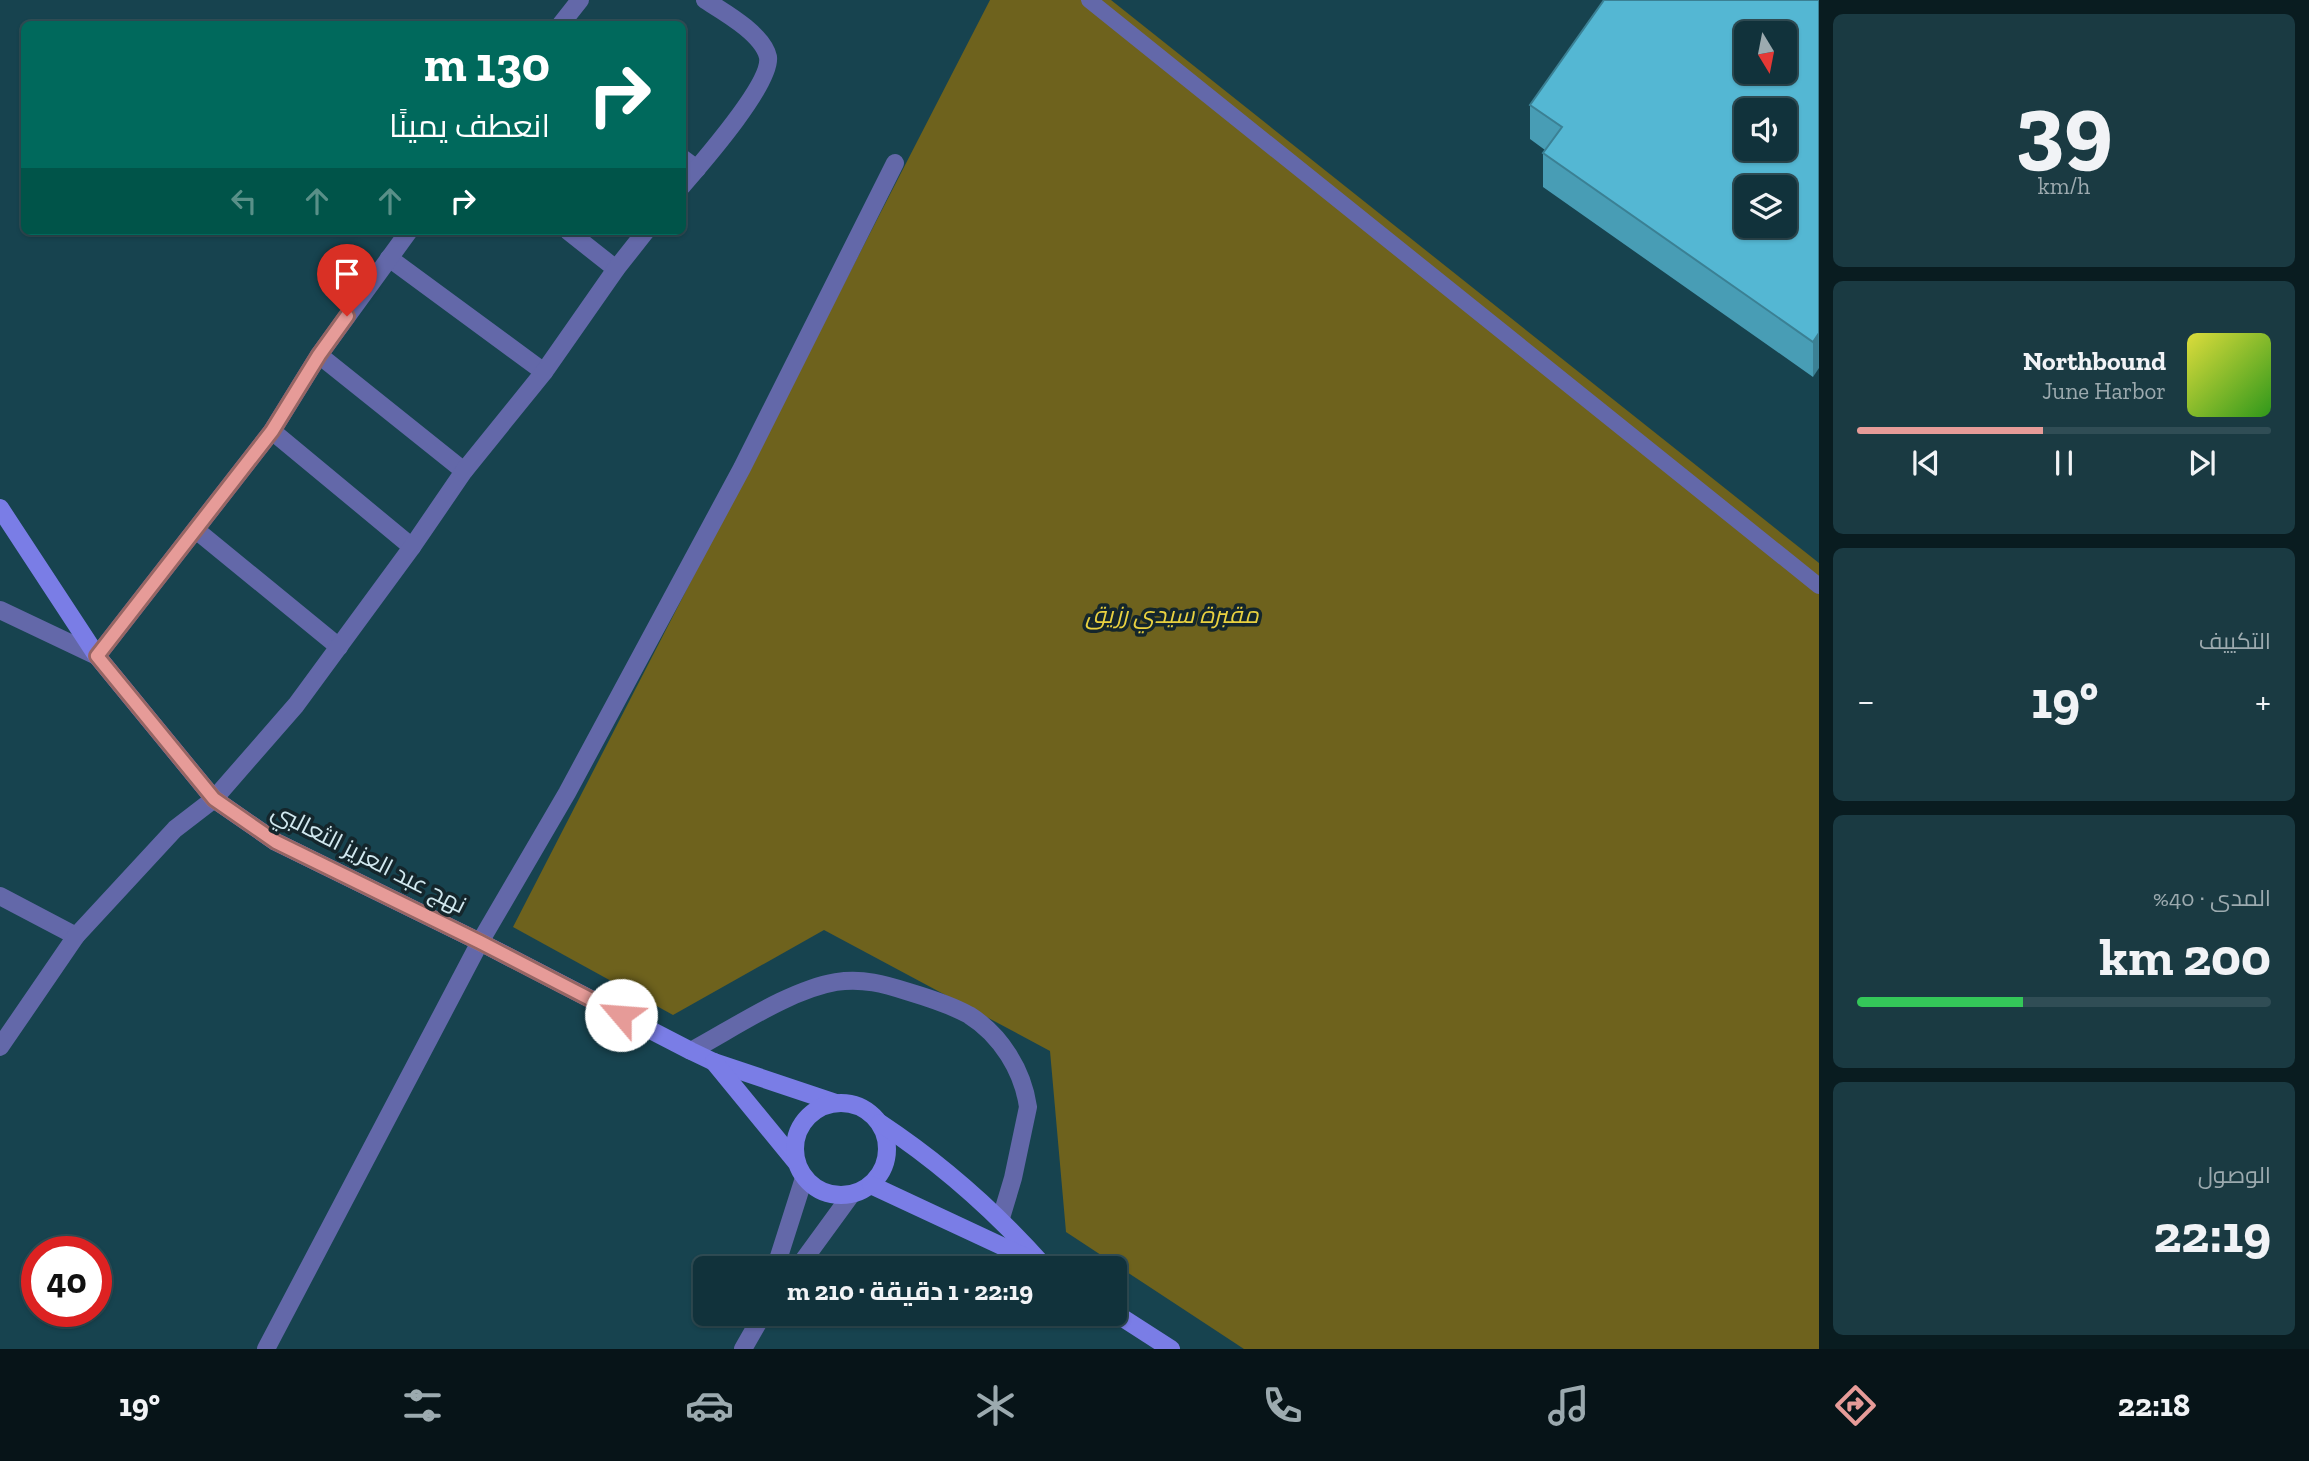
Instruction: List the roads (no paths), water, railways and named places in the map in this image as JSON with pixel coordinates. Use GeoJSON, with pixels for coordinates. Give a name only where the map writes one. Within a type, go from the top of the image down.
{"type":"FeatureCollection","features":[{"type":"Feature","properties":{"kind":"street"},"geometry":{"type":"LineString","coordinates":[[563,21],[580,0]]}},
{"type":"Feature","properties":{"kind":"street"},"geometry":{"type":"LineString","coordinates":[[690,163],[755,93],[767,71],[768,57],[750,31],[705,0]]}},
{"type":"Feature","properties":{"kind":"street"},"geometry":{"type":"LineString","coordinates":[[265,1349],[480,942],[566,793],[742,468],[895,163]]}},
{"type":"Feature","properties":{"kind":"street"},"geometry":{"type":"LineString","coordinates":[[0,610],[97,656],[272,431],[319,355],[406,235]]}},
{"type":"Feature","properties":{"kind":"street"},"geometry":{"type":"LineString","coordinates":[[573,235],[616,269]]}},
{"type":"Feature","properties":{"kind":"street"},"geometry":{"type":"LineString","coordinates":[[0,1047],[76,936],[175,829],[214,799],[296,705],[464,471],[544,372],[643,235]]}},
{"type":"Feature","properties":{"kind":"street"},"geometry":{"type":"LineString","coordinates":[[389,258],[544,372]]}},
{"type":"Feature","properties":{"kind":"street"},"geometry":{"type":"LineString","coordinates":[[319,355],[464,471]]}},
{"type":"Feature","properties":{"kind":"street"},"geometry":{"type":"LineString","coordinates":[[272,431],[412,547]]}},
{"type":"Feature","properties":{"kind":"street","name":"نهج عبد العزيز الثعالبي"},"geometry":{"type":"LineString","coordinates":[[0,508],[97,656],[214,799],[276,842],[480,942],[691,1051],[714,1062],[836,1103]]}},
{"type":"Feature","properties":{"kind":"street"},"geometry":{"type":"LineString","coordinates":[[195,530],[339,647]]}},
{"type":"Feature","properties":{"kind":"street"},"geometry":{"type":"LineString","coordinates":[[0,896],[76,936]]}},
{"type":"Feature","properties":{"kind":"street"},"geometry":{"type":"LineString","coordinates":[[691,1051],[804,991],[835,982],[879,982],[929,998],[970,1016],[995,1038],[1008,1054],[1022,1078],[1027,1097],[1028,1107],[1018,1155],[1001,1219]]}},
{"type":"Feature","properties":{"kind":"street","name":"نهج عبد العزيز الثعالبي"},"geometry":{"type":"LineString","coordinates":[[714,1062],[800,1170]]}},
{"type":"Feature","properties":{"kind":"street"},"geometry":{"type":"LineString","coordinates":[[778,1256],[800,1170],[795,1142],[802,1123],[817,1109],[836,1103],[849,1103],[872,1113],[880,1123],[941,1166],[1001,1219],[1035,1256]]}},
{"type":"Feature","properties":{"kind":"street"},"geometry":{"type":"LineString","coordinates":[[800,1170],[818,1190],[834,1195],[851,1195],[871,1185],[882,1171],[886,1157],[886,1141],[880,1123]]}},
{"type":"Feature","properties":{"kind":"street"},"geometry":{"type":"LineString","coordinates":[[871,1185],[1022,1256]]}},
{"type":"Feature","properties":{"kind":"street"},"geometry":{"type":"LineString","coordinates":[[806,1256],[851,1195]]}},
{"type":"Feature","properties":{"kind":"street"},"geometry":{"type":"LineString","coordinates":[[1127,1321],[1171,1349]]}},
{"type":"Feature","properties":{"kind":"street"},"geometry":{"type":"LineString","coordinates":[[743,1349],[755,1326]]}},
{"type":"Feature","properties":{"kind":"lane"},"geometry":{"type":"LineString","coordinates":[[1089,0],[1819,586]]}},
{"type":"Feature","properties":{"kind":"park label","name":"مقبرة سيدي رزيق"},"geometry":{"type":"Point","coordinates":[1172,615]}}]}
